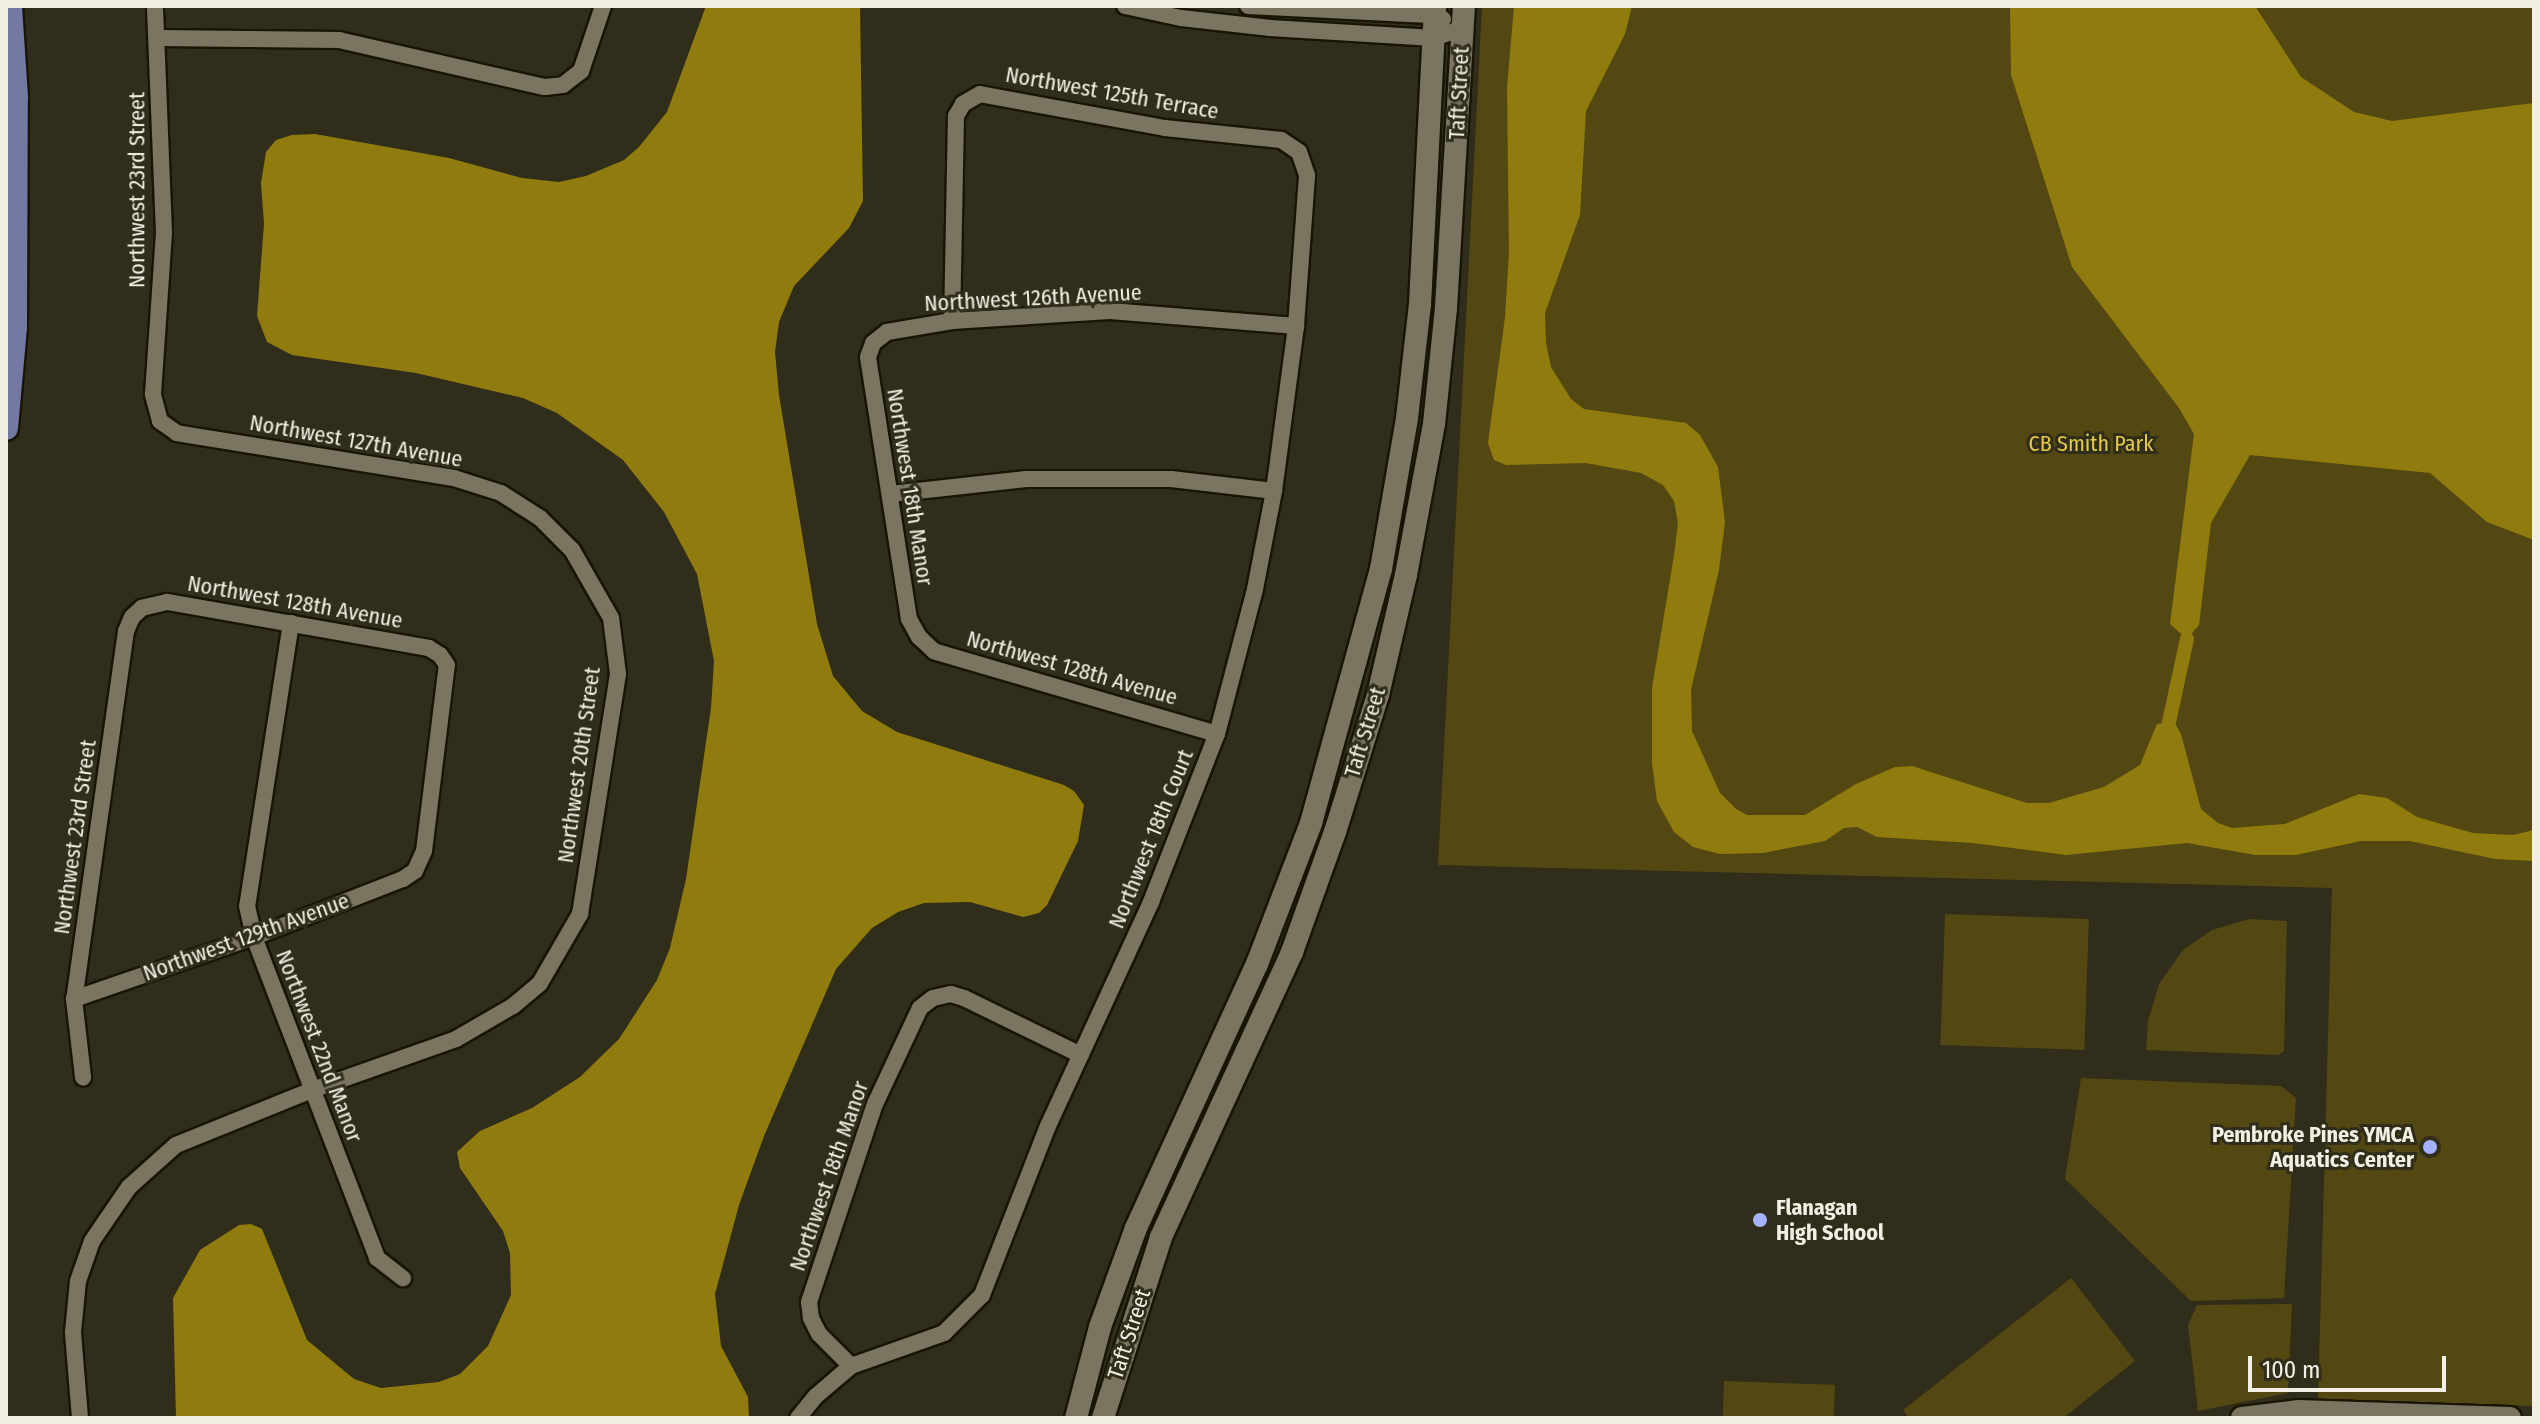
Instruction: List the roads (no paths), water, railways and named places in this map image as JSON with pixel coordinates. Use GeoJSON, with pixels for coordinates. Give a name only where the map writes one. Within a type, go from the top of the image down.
{"type":"FeatureCollection","features":[{"type":"Feature","properties":{"kind":"main road"},"geometry":{"type":"LineString","coordinates":[[6,428],[15,312],[16,97],[10,6]]}},
{"type":"Feature","properties":{"kind":"street","name":"Northwest 23rd Street"},"geometry":{"type":"LineString","coordinates":[[155,6],[164,233],[153,394],[160,421]]}},
{"type":"Feature","properties":{"kind":"street"},"geometry":{"type":"LineString","coordinates":[[158,38],[339,40],[545,87],[563,85],[581,71],[603,6]]}},
{"type":"Feature","properties":{"kind":"street"},"geometry":{"type":"LineString","coordinates":[[1125,6],[1270,28],[1434,38],[1463,17]]}},
{"type":"Feature","properties":{"kind":"street"},"geometry":{"type":"LineString","coordinates":[[1248,6],[1435,11],[1463,17]]}},
{"type":"Feature","properties":{"kind":"street","name":"Taft Street"},"geometry":{"type":"LineString","coordinates":[[1076,1418],[1100,1327],[1136,1228],[1251,979],[1311,823],[1381,569],[1407,418],[1420,304],[1435,11]]}},
{"type":"Feature","properties":{"kind":"street","name":"Taft Street"},"geometry":{"type":"LineString","coordinates":[[1103,1418],[1161,1237],[1292,952],[1335,832],[1378,695],[1406,575],[1434,424],[1446,308],[1463,17]]}},
{"type":"Feature","properties":{"kind":"street","name":"Northwest 125th Terrace"},"geometry":{"type":"LineString","coordinates":[[952,321],[954,131],[956,116],[963,104],[980,94],[1151,126],[1281,140],[1299,152]]}},
{"type":"Feature","properties":{"kind":"street","name":"Northwest 18th Court"},"geometry":{"type":"LineString","coordinates":[[798,1418],[816,1396],[851,1366],[944,1333],[982,1295],[1048,1126],[1151,902],[1217,734],[1255,589],[1274,491],[1296,326],[1307,175],[1299,152]]}},
{"type":"Feature","properties":{"kind":"street","name":"Northwest 126th Avenue"},"geometry":{"type":"LineString","coordinates":[[873,343],[895,329],[952,321],[1110,311],[1296,326]]}},
{"type":"Feature","properties":{"kind":"street","name":"Northwest 18th Manor"},"geometry":{"type":"LineString","coordinates":[[873,343],[868,357],[869,377],[909,619],[919,637]]}},
{"type":"Feature","properties":{"kind":"street","name":"Northwest 127th Avenue"},"geometry":{"type":"LineString","coordinates":[[160,421],[177,433],[454,478],[501,493],[540,518]]}},
{"type":"Feature","properties":{"kind":"street"},"geometry":{"type":"LineString","coordinates":[[890,494],[1026,479],[1171,479],[1274,491]]}},
{"type":"Feature","properties":{"kind":"street","name":"Northwest 20th Street"},"geometry":{"type":"LineString","coordinates":[[312,1090],[456,1039],[513,1006],[540,983],[580,914],[618,674],[611,618],[572,550],[540,518]]}},
{"type":"Feature","properties":{"kind":"street","name":"Northwest 128th Avenue"},"geometry":{"type":"LineString","coordinates":[[142,608],[167,602],[429,648],[440,655],[447,665],[424,851],[415,871]]}},
{"type":"Feature","properties":{"kind":"street","name":"Northwest 23rd Street"},"geometry":{"type":"LineString","coordinates":[[83,1077],[74,999],[126,631],[142,608]]}},
{"type":"Feature","properties":{"kind":"street","name":"Northwest 22nd Manor"},"geometry":{"type":"LineString","coordinates":[[291,623],[247,906],[254,937],[377,1258],[403,1278]]}},
{"type":"Feature","properties":{"kind":"street","name":"Northwest 128th Avenue"},"geometry":{"type":"LineString","coordinates":[[919,637],[934,651],[1217,734]]}},
{"type":"Feature","properties":{"kind":"street","name":"Northwest 129th Avenue"},"geometry":{"type":"LineString","coordinates":[[74,999],[254,937],[403,879],[415,871]]}},
{"type":"Feature","properties":{"kind":"street","name":"Northwest 18th Manor"},"geometry":{"type":"LineString","coordinates":[[851,1366],[819,1334],[811,1318],[809,1302],[875,1104],[920,1008],[933,998],[951,994],[1081,1055]]}},
{"type":"Feature","properties":{"kind":"street"},"geometry":{"type":"LineString","coordinates":[[80,1418],[73,1332],[78,1281],[92,1241],[129,1187],[176,1145],[312,1090]]}},
{"type":"Feature","properties":{"kind":"street"},"geometry":{"type":"LineString","coordinates":[[1173,1143],[1197,1154]]}},
{"type":"Feature","properties":{"kind":"street"},"geometry":{"type":"LineString","coordinates":[[2242,1418],[2298,1411],[2510,1418]]}},
{"type":"Feature","properties":{"kind":"waterway"},"geometry":{"type":"LineString","coordinates":[[2169,722],[2187,639]]}},
{"type":"Feature","properties":{"kind":"place","name":"Pembroke Pines YMCA Aquatics Center"},"geometry":{"type":"Point","coordinates":[2430,1147]}},
{"type":"Feature","properties":{"kind":"place","name":"Flanagan High School"},"geometry":{"type":"Point","coordinates":[1760,1220]}},
{"type":"Feature","properties":{"kind":"park label","name":"CB Smith Park"},"geometry":{"type":"Point","coordinates":[2091,444]}}]}
